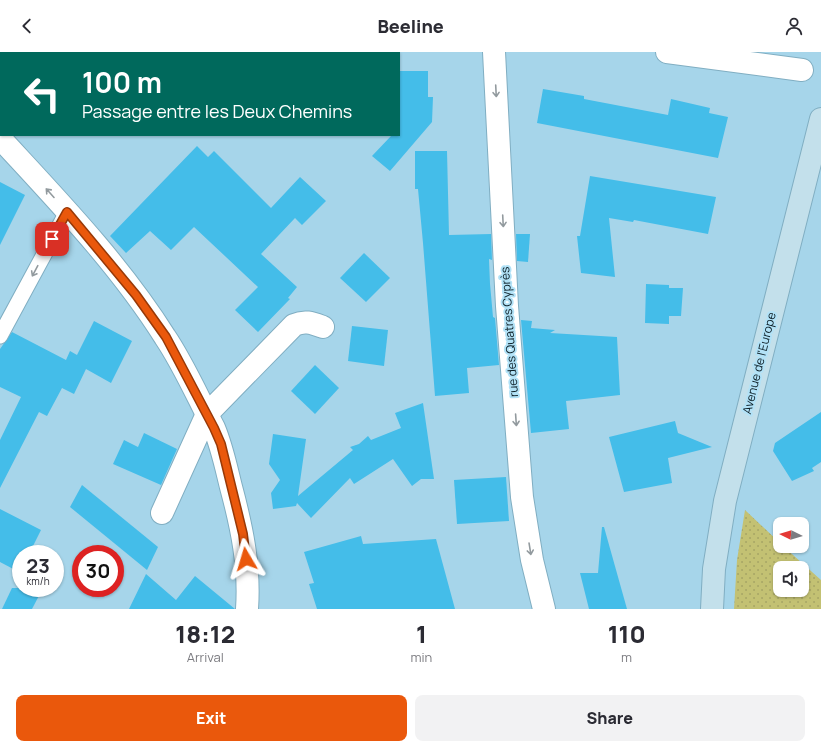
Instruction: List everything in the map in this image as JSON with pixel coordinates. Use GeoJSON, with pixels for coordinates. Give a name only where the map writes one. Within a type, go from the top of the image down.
{"type":"FeatureCollection","features":[{"type":"Feature","properties":{"kind":"main road","name":"Avenue de l'Europe"},"geometry":{"type":"LineString","coordinates":[[712,609],[714,569],[725,501],[821,119]]}},
{"type":"Feature","properties":{"kind":"street","name":"rue des Quatres Cyprès"},"geometry":{"type":"LineString","coordinates":[[494,52],[507,306],[520,474],[532,560],[544,609]]}},
{"type":"Feature","properties":{"kind":"street"},"geometry":{"type":"LineString","coordinates":[[667,52],[712,54],[802,70]]}},
{"type":"Feature","properties":{"kind":"street"},"geometry":{"type":"LineString","coordinates":[[0,138],[67,212],[136,295],[166,337],[207,414],[221,444],[243,534],[248,571],[247,609]]}},
{"type":"Feature","properties":{"kind":"street"},"geometry":{"type":"LineString","coordinates":[[162,512],[207,414],[294,325],[301,322],[310,322],[323,327]]}},
{"type":"Feature","properties":{"kind":"lane"},"geometry":{"type":"LineString","coordinates":[[0,336],[67,212]]}},
{"type":"Feature","properties":{"kind":"shaded area"},"geometry":{"type":"Polygon","coordinates":[[[745,510],[773,536],[773,553],[791,553],[800,561],[773,561],[773,597],[809,597],[809,569],[821,580],[821,609],[734,609],[737,560],[745,510]]]}},
{"type":"Feature","properties":{"kind":"building"},"geometry":{"type":"Polygon","coordinates":[[[400,71],[428,71],[428,97],[433,97],[432,122],[390,171],[372,156],[391,136],[400,136],[400,71]]]}},
{"type":"Feature","properties":{"kind":"building"},"geometry":{"type":"Polygon","coordinates":[[[543,89],[584,96],[584,99],[668,115],[671,99],[710,108],[709,113],[728,117],[718,158],[537,123],[543,89]]]}},
{"type":"Feature","properties":{"kind":"building"},"geometry":{"type":"Polygon","coordinates":[[[197,146],[208,157],[214,151],[271,208],[300,177],[326,201],[302,225],[295,218],[261,254],[297,287],[288,298],[290,299],[258,332],[235,310],[258,287],[194,227],[171,250],[150,231],[126,253],[110,236],[197,146]]]}},
{"type":"Feature","properties":{"kind":"building"},"geometry":{"type":"Polygon","coordinates":[[[415,151],[447,151],[449,235],[491,234],[492,260],[489,259],[490,284],[493,317],[495,318],[499,365],[467,368],[469,393],[435,396],[418,189],[415,189],[415,151]]]}},
{"type":"Feature","properties":{"kind":"building"},"geometry":{"type":"Polygon","coordinates":[[[590,176],[716,197],[708,234],[634,220],[633,222],[609,218],[615,277],[581,273],[577,236],[580,236],[590,176]]]}},
{"type":"Feature","properties":{"kind":"building"},"geometry":{"type":"Polygon","coordinates":[[[0,182],[25,195],[0,245],[0,182]]]}},
{"type":"Feature","properties":{"kind":"building"},"geometry":{"type":"Polygon","coordinates":[[[516,234],[530,234],[528,262],[517,261],[516,234]]]}},
{"type":"Feature","properties":{"kind":"building"},"geometry":{"type":"Polygon","coordinates":[[[364,253],[390,278],[366,302],[340,278],[364,253]]]}},
{"type":"Feature","properties":{"kind":"building"},"geometry":{"type":"Polygon","coordinates":[[[646,284],[669,285],[669,288],[683,288],[681,316],[669,316],[669,324],[645,323],[646,284]]]}},
{"type":"Feature","properties":{"kind":"building"},"geometry":{"type":"Polygon","coordinates":[[[521,320],[532,321],[531,328],[555,330],[550,333],[617,337],[620,395],[566,401],[569,429],[531,433],[521,320]]]}},
{"type":"Feature","properties":{"kind":"building"},"geometry":{"type":"Polygon","coordinates":[[[94,321],[132,341],[111,383],[86,369],[74,394],[62,388],[47,416],[39,412],[0,488],[0,440],[21,397],[0,387],[0,349],[12,332],[66,360],[70,351],[77,355],[94,321]]]}},
{"type":"Feature","properties":{"kind":"building"},"geometry":{"type":"Polygon","coordinates":[[[352,326],[388,330],[384,366],[348,361],[352,326]]]}},
{"type":"Feature","properties":{"kind":"building"},"geometry":{"type":"Polygon","coordinates":[[[315,365],[339,388],[315,414],[291,391],[315,365]]]}},
{"type":"Feature","properties":{"kind":"building"},"geometry":{"type":"Polygon","coordinates":[[[423,403],[434,479],[421,479],[412,486],[393,459],[354,484],[350,478],[311,518],[297,503],[296,506],[273,509],[271,493],[280,480],[269,464],[273,434],[306,439],[298,496],[353,450],[350,447],[359,444],[368,436],[371,440],[401,428],[395,413],[423,403]]]}},
{"type":"Feature","properties":{"kind":"building"},"geometry":{"type":"Polygon","coordinates":[[[821,412],[821,462],[812,468],[814,471],[792,481],[773,451],[775,443],[821,412]]]}},
{"type":"Feature","properties":{"kind":"building"},"geometry":{"type":"Polygon","coordinates":[[[675,421],[678,433],[712,447],[668,458],[672,483],[624,492],[609,437],[675,421]]]}},
{"type":"Feature","properties":{"kind":"building"},"geometry":{"type":"Polygon","coordinates":[[[144,433],[177,449],[161,485],[113,464],[124,440],[138,447],[144,433]]]}},
{"type":"Feature","properties":{"kind":"building"},"geometry":{"type":"Polygon","coordinates":[[[506,477],[509,521],[457,524],[454,480],[506,477]]]}},
{"type":"Feature","properties":{"kind":"building"},"geometry":{"type":"Polygon","coordinates":[[[82,485],[158,547],[147,570],[124,551],[124,545],[116,545],[70,507],[82,485]]]}},
{"type":"Feature","properties":{"kind":"building"},"geometry":{"type":"Polygon","coordinates":[[[0,509],[41,530],[34,545],[12,545],[12,568],[0,562],[0,509]]]}},
{"type":"Feature","properties":{"kind":"building"},"geometry":{"type":"Polygon","coordinates":[[[602,527],[604,527],[627,609],[589,609],[580,573],[598,573],[602,527]]]}},
{"type":"Feature","properties":{"kind":"building"},"geometry":{"type":"Polygon","coordinates":[[[361,536],[363,544],[436,539],[455,609],[317,609],[309,584],[314,583],[304,552],[361,536]]]}},
{"type":"Feature","properties":{"kind":"building"},"geometry":{"type":"Polygon","coordinates":[[[146,574],[176,600],[195,576],[235,609],[129,609],[146,574]]]}},
{"type":"Feature","properties":{"kind":"building"},"geometry":{"type":"Polygon","coordinates":[[[12,588],[12,597],[38,597],[32,609],[2,609],[12,588]]]}},
{"type":"Feature","properties":{"kind":"route"},"geometry":{"type":"LineString","coordinates":[[52,239],[67,212],[136,295],[166,337],[221,444],[243,534],[246,559]]}}]}
